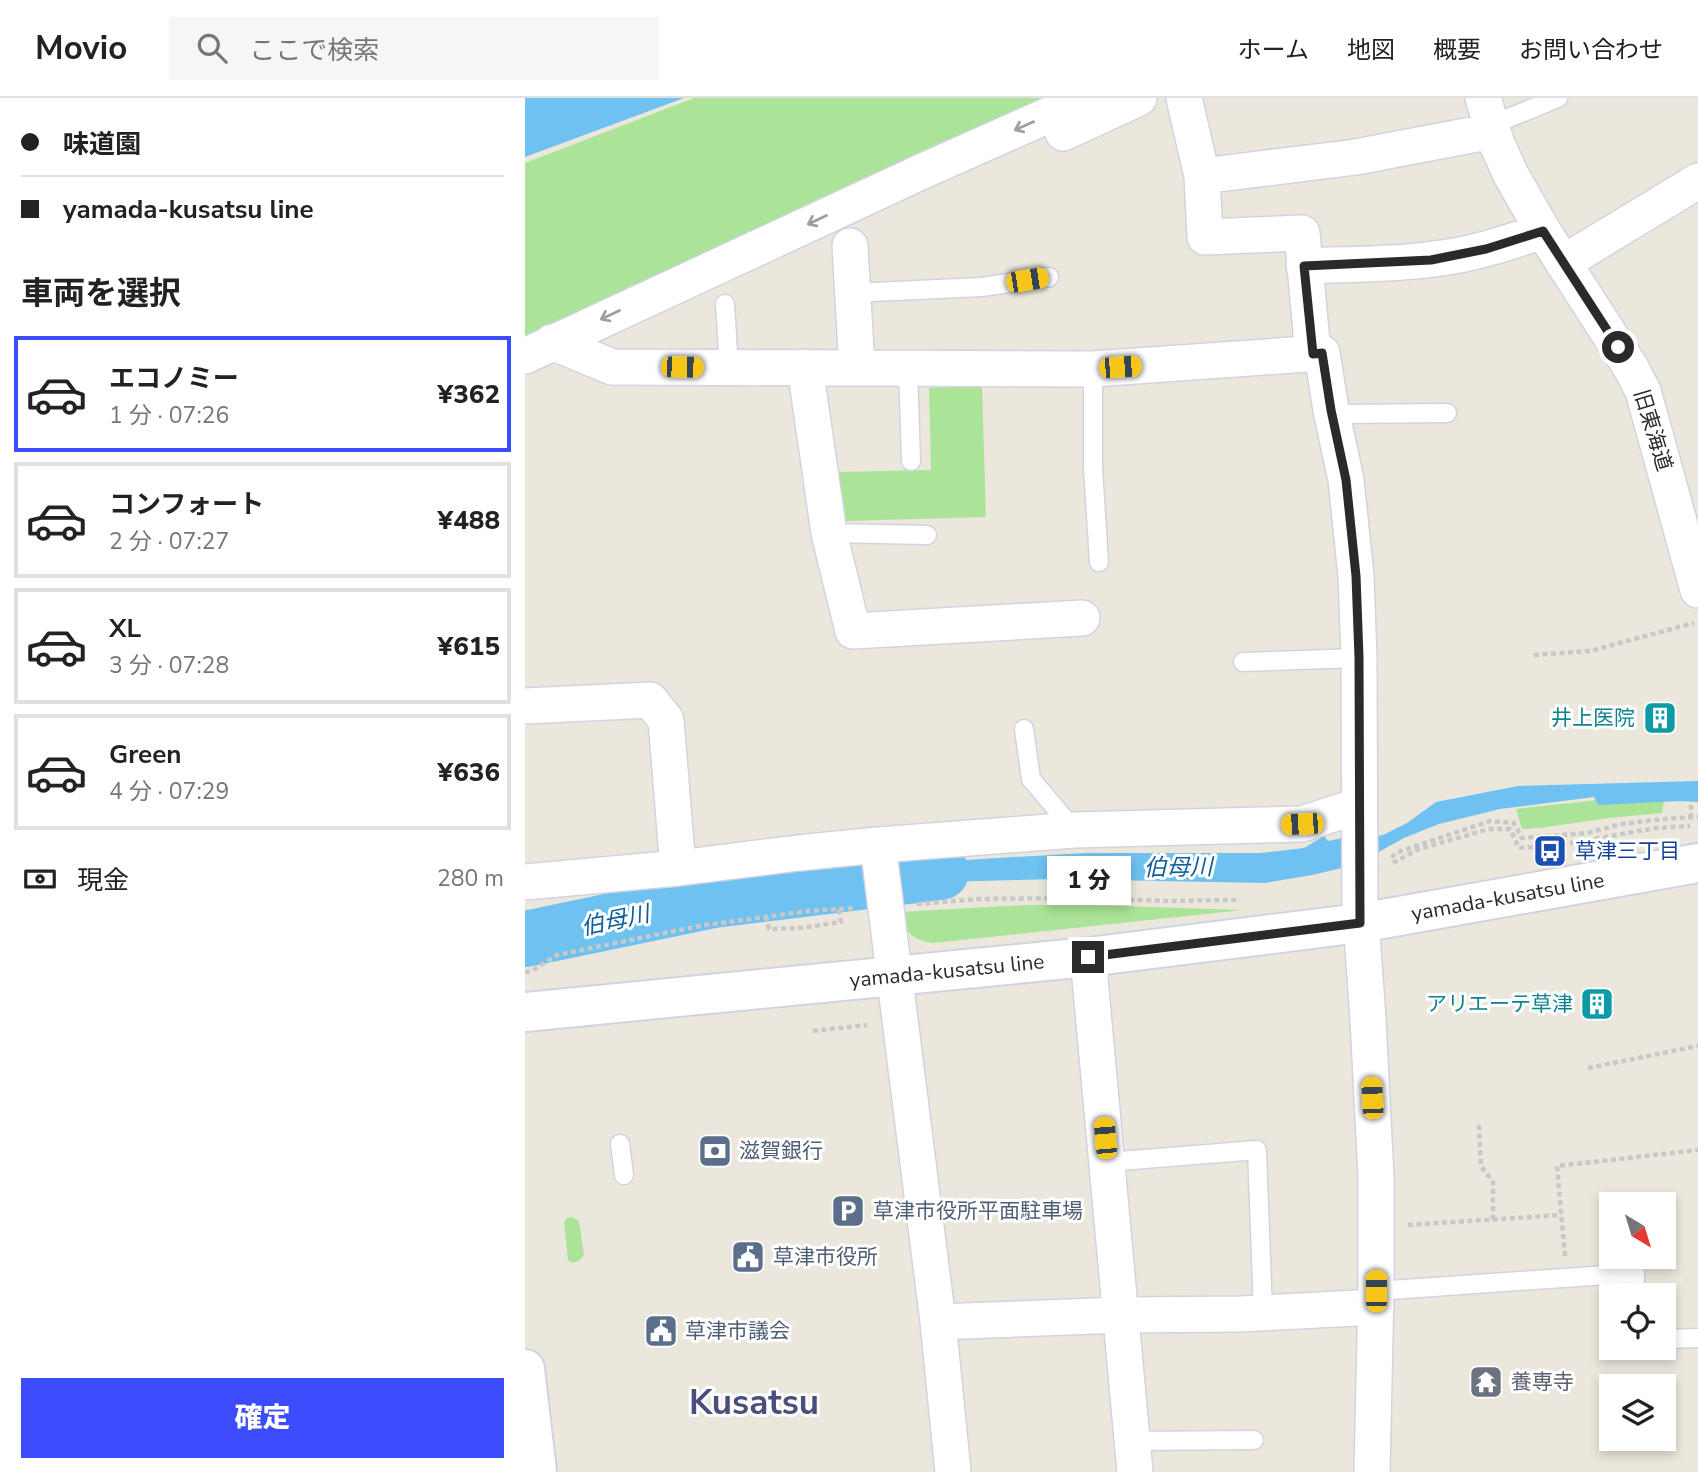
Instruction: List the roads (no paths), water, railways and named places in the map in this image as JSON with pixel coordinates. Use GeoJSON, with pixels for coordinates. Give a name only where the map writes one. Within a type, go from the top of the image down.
{"type":"FeatureCollection","features":[{"type":"Feature","properties":{"kind":"main road","name":"yamada-kusatsu line"},"geometry":{"type":"LineString","coordinates":[[525,1012],[1088,957],[1360,893],[1698,863]]}},
{"type":"Feature","properties":{"kind":"main road"},"geometry":{"type":"LineString","coordinates":[[525,1369],[537,1472]]}},
{"type":"Feature","properties":{"kind":"street"},"geometry":{"type":"LineString","coordinates":[[538,349],[1087,98]]}},
{"type":"Feature","properties":{"kind":"street"},"geometry":{"type":"LineString","coordinates":[[981,145],[1009,158],[1139,98]]}},
{"type":"Feature","properties":{"kind":"street"},"geometry":{"type":"LineString","coordinates":[[1184,98],[1202,176],[1205,237],[1302,233],[1313,354]]}},
{"type":"Feature","properties":{"kind":"street"},"geometry":{"type":"LineString","coordinates":[[1202,176],[1356,157],[1488,118]]}},
{"type":"Feature","properties":{"kind":"street","name":"旧東海道"},"geometry":{"type":"LineString","coordinates":[[1488,118],[1511,175],[1643,391],[1698,590]]}},
{"type":"Feature","properties":{"kind":"street"},"geometry":{"type":"LineString","coordinates":[[1563,263],[1698,181]]}},
{"type":"Feature","properties":{"kind":"street"},"geometry":{"type":"LineString","coordinates":[[1304,266],[1431,260],[1504,244],[1543,231]]}},
{"type":"Feature","properties":{"kind":"street"},"geometry":{"type":"LineString","coordinates":[[850,246],[857,368]]}},
{"type":"Feature","properties":{"kind":"street"},"geometry":{"type":"LineString","coordinates":[[538,349],[612,367],[729,368],[1093,369],[1322,353],[1346,480],[1356,576],[1360,893],[1376,1177],[1372,1472]]}},
{"type":"Feature","properties":{"kind":"street"},"geometry":{"type":"LineString","coordinates":[[805,367],[829,533],[853,631],[1082,618]]}},
{"type":"Feature","properties":{"kind":"street"},"geometry":{"type":"LineString","coordinates":[[525,706],[650,700],[666,720],[678,868]]}},
{"type":"Feature","properties":{"kind":"street"},"geometry":{"type":"LineString","coordinates":[[525,882],[678,868],[798,853],[881,868],[1074,830],[1302,824],[1359,813]]}},
{"type":"Feature","properties":{"kind":"street"},"geometry":{"type":"LineString","coordinates":[[881,868],[953,1472]]}},
{"type":"Feature","properties":{"kind":"street"},"geometry":{"type":"LineString","coordinates":[[525,905],[569,895],[580,877]]}},
{"type":"Feature","properties":{"kind":"street"},"geometry":{"type":"LineString","coordinates":[[1088,957],[1134,1456]]}},
{"type":"Feature","properties":{"kind":"street"},"geometry":{"type":"LineString","coordinates":[[937,1322],[1263,1312],[1376,1299]]}},
{"type":"Feature","properties":{"kind":"lane"},"geometry":{"type":"LineString","coordinates":[[1488,118],[1558,98]]}},
{"type":"Feature","properties":{"kind":"lane"},"geometry":{"type":"LineString","coordinates":[[852,293],[982,287],[1049,277]]}},
{"type":"Feature","properties":{"kind":"lane"},"geometry":{"type":"LineString","coordinates":[[725,304],[729,368]]}},
{"type":"Feature","properties":{"kind":"lane"},"geometry":{"type":"LineString","coordinates":[[908,368],[911,461]]}},
{"type":"Feature","properties":{"kind":"lane"},"geometry":{"type":"LineString","coordinates":[[1093,369],[1093,468],[1099,562]]}},
{"type":"Feature","properties":{"kind":"lane"},"geometry":{"type":"LineString","coordinates":[[1331,410],[1345,414],[1447,413]]}},
{"type":"Feature","properties":{"kind":"lane"},"geometry":{"type":"LineString","coordinates":[[829,533],[927,535]]}},
{"type":"Feature","properties":{"kind":"lane"},"geometry":{"type":"LineString","coordinates":[[1243,662],[1359,657]]}},
{"type":"Feature","properties":{"kind":"lane"},"geometry":{"type":"LineString","coordinates":[[1024,729],[1031,779],[1074,830]]}},
{"type":"Feature","properties":{"kind":"lane"},"geometry":{"type":"LineString","coordinates":[[620,1144],[624,1175]]}},
{"type":"Feature","properties":{"kind":"lane"},"geometry":{"type":"LineString","coordinates":[[1107,1161],[1257,1150],[1263,1312]]}},
{"type":"Feature","properties":{"kind":"lane"},"geometry":{"type":"LineString","coordinates":[[1376,1299],[1635,1273],[1635,1283]]}},
{"type":"Feature","properties":{"kind":"lane"},"geometry":{"type":"LineString","coordinates":[[1676,1339],[1698,1338]]}},
{"type":"Feature","properties":{"kind":"lane"},"geometry":{"type":"LineString","coordinates":[[1134,1456],[1254,1440]]}},
{"type":"Feature","properties":{"kind":"water"},"geometry":{"type":"Polygon","coordinates":[[[525,98],[684,98],[525,157],[525,98]]]}},
{"type":"Feature","properties":{"kind":"water"},"geometry":{"type":"Polygon","coordinates":[[[1698,781],[1698,802],[1598,805],[1594,797],[1500,809],[1439,824],[1346,867],[1264,883],[1059,879],[901,885],[900,866],[1086,853],[1261,853],[1304,848],[1324,836],[1328,841],[1383,835],[1407,823],[1436,802],[1518,786],[1698,781]]]}},
{"type":"Feature","properties":{"kind":"waterway","name":"伯母川"},"geometry":{"type":"LineString","coordinates":[[525,939],[713,900],[941,872]]}},
{"type":"Feature","properties":{"kind":"place","name":"井上医院"},"geometry":{"type":"Point","coordinates":[1660,718]}},
{"type":"Feature","properties":{"kind":"place","name":"草津三丁目"},"geometry":{"type":"Point","coordinates":[1550,851]}},
{"type":"Feature","properties":{"kind":"place","name":"アリエーテ草津"},"geometry":{"type":"Point","coordinates":[1597,1004]}},
{"type":"Feature","properties":{"kind":"place","name":"滋賀銀行"},"geometry":{"type":"Point","coordinates":[715,1151]}},
{"type":"Feature","properties":{"kind":"place","name":"草津市役所平面駐車場"},"geometry":{"type":"Point","coordinates":[848,1211]}},
{"type":"Feature","properties":{"kind":"place","name":"草津市役所"},"geometry":{"type":"Point","coordinates":[748,1257]}},
{"type":"Feature","properties":{"kind":"place","name":"草津市議会"},"geometry":{"type":"Point","coordinates":[661,1331]}},
{"type":"Feature","properties":{"kind":"place","name":"養専寺"},"geometry":{"type":"Point","coordinates":[1486,1382]}},
{"type":"Feature","properties":{"kind":"district","name":"Kusatsu"},"geometry":{"type":"Point","coordinates":[754,1402]}}]}
